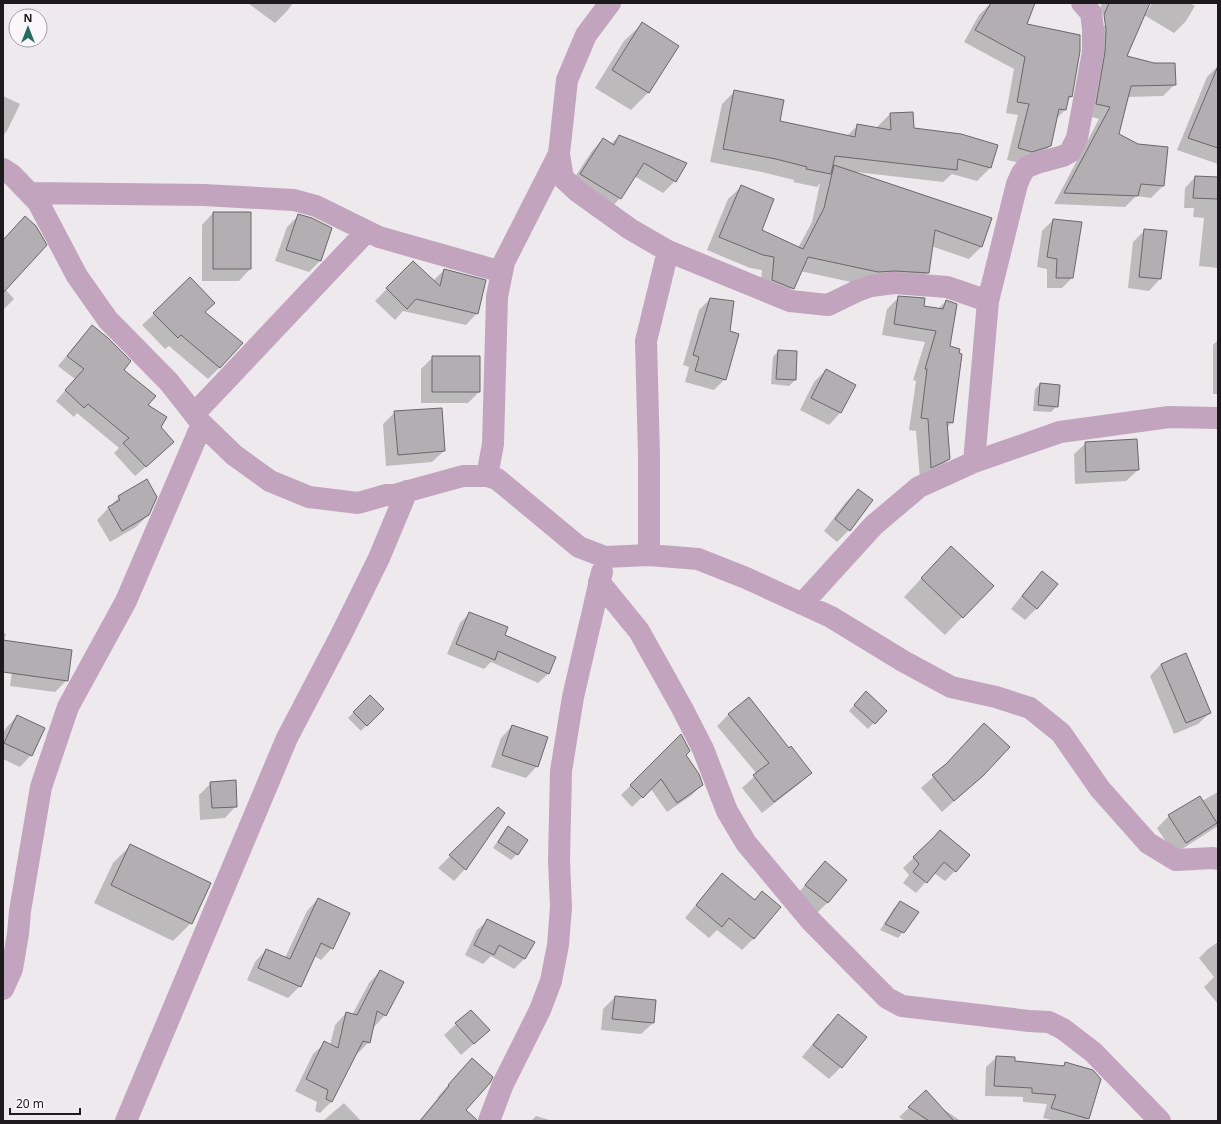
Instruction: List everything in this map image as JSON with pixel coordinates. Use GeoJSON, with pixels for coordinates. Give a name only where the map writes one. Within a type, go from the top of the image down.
{"type":"FeatureCollection","features":[{"type":"Feature","properties":{"kind":"street"},"geometry":{"type":"LineString","coordinates":[[610,3],[586,35],[567,80],[560,154],[563,178],[576,191],[630,229],[668,251],[790,301],[828,305],[871,286],[894,283],[948,287],[988,301]]}},
{"type":"Feature","properties":{"kind":"street"},"geometry":{"type":"LineString","coordinates":[[974,462],[988,301],[1017,184],[1022,173],[1027,167],[1037,162],[1063,156],[1070,152],[1078,138],[1093,52],[1091,13],[1082,3]]}},
{"type":"Feature","properties":{"kind":"street"},"geometry":{"type":"LineString","coordinates":[[486,476],[493,444],[497,297],[504,262],[560,154]]}},
{"type":"Feature","properties":{"kind":"street"},"geometry":{"type":"LineString","coordinates":[[3,169],[12,175],[38,202],[77,276],[108,320],[169,382],[198,419],[234,455],[270,481],[309,497],[358,503],[386,495],[394,495],[463,476],[486,476],[497,479],[579,547],[605,557],[649,555],[698,559],[746,578],[832,617],[903,661],[951,687],[996,697],[1030,708],[1061,733],[1100,788],[1148,843],[1176,860],[1218,859]]}},
{"type":"Feature","properties":{"kind":"street"},"geometry":{"type":"LineString","coordinates":[[30,193],[204,195],[294,200],[316,206],[379,238],[502,272]]}},
{"type":"Feature","properties":{"kind":"street"},"geometry":{"type":"LineString","coordinates":[[3,989],[12,969],[18,934],[11,910],[41,787],[68,707],[126,601],[198,419],[367,231]]}},
{"type":"Feature","properties":{"kind":"street"},"geometry":{"type":"LineString","coordinates":[[649,555],[649,456],[646,341],[668,251]]}},
{"type":"Feature","properties":{"kind":"street"},"geometry":{"type":"LineString","coordinates":[[802,604],[874,525],[919,487],[974,462],[1060,432],[1169,417],[1218,418]]}},
{"type":"Feature","properties":{"kind":"street"},"geometry":{"type":"LineString","coordinates":[[126,1121],[287,738],[341,635],[379,558],[407,491]]}},
{"type":"Feature","properties":{"kind":"street"},"geometry":{"type":"LineString","coordinates":[[490,1121],[503,1084],[540,1010],[551,981],[558,945],[561,907],[561,771],[573,696],[605,557]]}},
{"type":"Feature","properties":{"kind":"street"},"geometry":{"type":"LineString","coordinates":[[599,582],[639,631],[703,749],[727,811],[746,842],[811,921],[887,998],[902,1006],[1049,1022],[1063,1029],[1093,1052],[1160,1121]]}},
{"type":"Feature","properties":{"kind":"building"},"geometry":{"type":"Polygon","coordinates":[[[991,3],[1035,3],[1027,24],[1080,35],[1080,51],[1072,97],[1069,96],[1066,110],[1059,109],[1051,146],[1032,152],[1018,148],[1029,104],[1017,102],[1025,57],[975,30],[991,3]]]}},
{"type":"Feature","properties":{"kind":"building"},"geometry":{"type":"Polygon","coordinates":[[[1109,3],[1150,3],[1127,56],[1154,63],[1175,63],[1176,85],[1131,86],[1119,134],[1138,144],[1168,147],[1164,186],[1141,184],[1138,196],[1064,193],[1110,107],[1096,104],[1105,52],[1106,29],[1104,15],[1109,3]]]}},
{"type":"Feature","properties":{"kind":"building"},"geometry":{"type":"Polygon","coordinates":[[[642,22],[679,46],[649,93],[612,70],[642,22]]]}},
{"type":"Feature","properties":{"kind":"building"},"geometry":{"type":"Polygon","coordinates":[[[1218,66],[1218,148],[1188,138],[1218,66]]]}},
{"type":"Feature","properties":{"kind":"building"},"geometry":{"type":"Polygon","coordinates":[[[734,90],[784,100],[780,121],[855,137],[857,124],[891,130],[890,113],[913,112],[914,128],[961,134],[998,145],[991,168],[958,159],[957,170],[835,156],[831,174],[806,169],[807,167],[776,159],[723,149],[734,90]]]}},
{"type":"Feature","properties":{"kind":"building"},"geometry":{"type":"Polygon","coordinates":[[[619,135],[687,163],[676,182],[644,163],[621,199],[580,174],[603,138],[614,145],[619,135]]]}},
{"type":"Feature","properties":{"kind":"building"},"geometry":{"type":"Polygon","coordinates":[[[834,165],[992,218],[982,247],[935,230],[929,273],[895,271],[878,272],[808,257],[794,289],[772,280],[774,257],[763,255],[719,237],[741,185],[774,199],[762,230],[803,249],[824,208],[834,165]]]}},
{"type":"Feature","properties":{"kind":"building"},"geometry":{"type":"Polygon","coordinates":[[[1195,176],[1218,177],[1218,199],[1193,198],[1195,176]]]}},
{"type":"Feature","properties":{"kind":"building"},"geometry":{"type":"Polygon","coordinates":[[[213,212],[251,212],[251,269],[213,269],[213,212]]]}},
{"type":"Feature","properties":{"kind":"building"},"geometry":{"type":"Polygon","coordinates":[[[298,214],[312,218],[332,228],[321,261],[286,250],[298,214]]]}},
{"type":"Feature","properties":{"kind":"building"},"geometry":{"type":"Polygon","coordinates":[[[25,216],[36,226],[47,245],[3,293],[3,240],[25,216]]]}},
{"type":"Feature","properties":{"kind":"building"},"geometry":{"type":"Polygon","coordinates":[[[1053,219],[1082,222],[1073,278],[1056,278],[1057,259],[1047,257],[1053,219]]]}},
{"type":"Feature","properties":{"kind":"building"},"geometry":{"type":"Polygon","coordinates":[[[1144,229],[1167,231],[1161,279],[1139,277],[1144,229]]]}},
{"type":"Feature","properties":{"kind":"building"},"geometry":{"type":"Polygon","coordinates":[[[413,261],[440,286],[444,269],[486,280],[478,314],[416,299],[407,309],[386,288],[413,261]]]}},
{"type":"Feature","properties":{"kind":"building"},"geometry":{"type":"Polygon","coordinates":[[[190,277],[215,303],[205,312],[243,343],[220,368],[181,335],[178,338],[153,313],[190,277]]]}},
{"type":"Feature","properties":{"kind":"building"},"geometry":{"type":"Polygon","coordinates":[[[898,296],[925,298],[924,306],[943,309],[946,300],[957,304],[950,346],[960,349],[959,353],[962,354],[953,423],[947,422],[950,459],[931,468],[928,419],[921,418],[927,369],[925,369],[936,331],[894,324],[898,296]]]}},
{"type":"Feature","properties":{"kind":"building"},"geometry":{"type":"Polygon","coordinates":[[[710,298],[734,301],[730,331],[739,334],[726,380],[695,371],[699,357],[693,355],[710,298]]]}},
{"type":"Feature","properties":{"kind":"building"},"geometry":{"type":"Polygon","coordinates":[[[92,325],[108,338],[131,361],[124,370],[156,396],[148,405],[167,417],[161,427],[174,442],[146,467],[123,443],[129,438],[88,404],[84,408],[65,390],[84,369],[67,356],[92,325]]]}},
{"type":"Feature","properties":{"kind":"building"},"geometry":{"type":"Polygon","coordinates":[[[778,350],[797,351],[796,380],[776,379],[778,350]]]}},
{"type":"Feature","properties":{"kind":"building"},"geometry":{"type":"Polygon","coordinates":[[[432,356],[480,356],[480,392],[432,392],[432,356]]]}},
{"type":"Feature","properties":{"kind":"building"},"geometry":{"type":"Polygon","coordinates":[[[826,369],[856,385],[841,413],[811,398],[826,369]]]}},
{"type":"Feature","properties":{"kind":"building"},"geometry":{"type":"Polygon","coordinates":[[[1040,383],[1060,385],[1058,407],[1038,405],[1040,383]]]}},
{"type":"Feature","properties":{"kind":"building"},"geometry":{"type":"Polygon","coordinates":[[[442,408],[445,451],[398,455],[394,411],[442,408]]]}},
{"type":"Feature","properties":{"kind":"building"},"geometry":{"type":"Polygon","coordinates":[[[1137,439],[1139,470],[1086,472],[1085,442],[1137,439]]]}},
{"type":"Feature","properties":{"kind":"building"},"geometry":{"type":"Polygon","coordinates":[[[147,479],[157,497],[149,515],[122,531],[108,507],[120,500],[118,496],[147,479]]]}},
{"type":"Feature","properties":{"kind":"building"},"geometry":{"type":"Polygon","coordinates":[[[858,489],[873,500],[850,531],[835,519],[858,489]]]}},
{"type":"Feature","properties":{"kind":"building"},"geometry":{"type":"Polygon","coordinates":[[[951,546],[994,586],[963,618],[921,578],[951,546]]]}},
{"type":"Feature","properties":{"kind":"building"},"geometry":{"type":"Polygon","coordinates":[[[1042,571],[1058,584],[1037,609],[1022,596],[1042,571]]]}},
{"type":"Feature","properties":{"kind":"building"},"geometry":{"type":"Polygon","coordinates":[[[469,612],[508,627],[505,635],[556,657],[549,674],[498,651],[495,660],[456,644],[469,612]]]}},
{"type":"Feature","properties":{"kind":"building"},"geometry":{"type":"Polygon","coordinates":[[[3,640],[72,650],[68,681],[3,672],[3,640]]]}},
{"type":"Feature","properties":{"kind":"building"},"geometry":{"type":"Polygon","coordinates":[[[1186,653],[1211,713],[1186,723],[1161,664],[1186,653]]]}},
{"type":"Feature","properties":{"kind":"building"},"geometry":{"type":"Polygon","coordinates":[[[866,691],[887,711],[875,724],[854,705],[866,691]]]}},
{"type":"Feature","properties":{"kind":"building"},"geometry":{"type":"Polygon","coordinates":[[[370,695],[384,709],[367,726],[353,712],[370,695]]]}},
{"type":"Feature","properties":{"kind":"building"},"geometry":{"type":"Polygon","coordinates":[[[749,697],[789,748],[791,746],[812,773],[774,802],[753,775],[769,763],[728,714],[749,697]]]}},
{"type":"Feature","properties":{"kind":"building"},"geometry":{"type":"Polygon","coordinates":[[[17,715],[45,728],[32,756],[4,743],[17,715]]]}},
{"type":"Feature","properties":{"kind":"building"},"geometry":{"type":"Polygon","coordinates":[[[984,723],[1010,747],[983,776],[954,801],[932,775],[946,764],[984,723]]]}},
{"type":"Feature","properties":{"kind":"building"},"geometry":{"type":"Polygon","coordinates":[[[512,725],[548,737],[538,767],[502,755],[512,725]]]}},
{"type":"Feature","properties":{"kind":"building"},"geometry":{"type":"Polygon","coordinates":[[[681,734],[690,751],[686,755],[699,774],[703,785],[677,803],[661,779],[643,798],[630,785],[681,734]]]}},
{"type":"Feature","properties":{"kind":"building"},"geometry":{"type":"Polygon","coordinates":[[[236,780],[237,807],[212,808],[210,782],[236,780]]]}},
{"type":"Feature","properties":{"kind":"building"},"geometry":{"type":"Polygon","coordinates":[[[1200,796],[1217,823],[1186,843],[1168,815],[1200,796]]]}},
{"type":"Feature","properties":{"kind":"building"},"geometry":{"type":"Polygon","coordinates":[[[498,807],[505,813],[466,870],[449,855],[498,807]]]}},
{"type":"Feature","properties":{"kind":"building"},"geometry":{"type":"Polygon","coordinates":[[[508,826],[528,840],[518,855],[498,842],[508,826]]]}},
{"type":"Feature","properties":{"kind":"building"},"geometry":{"type":"Polygon","coordinates":[[[940,830],[970,855],[956,872],[944,862],[927,883],[913,872],[919,864],[913,857],[940,830]]]}},
{"type":"Feature","properties":{"kind":"building"},"geometry":{"type":"Polygon","coordinates":[[[130,844],[211,883],[192,924],[111,885],[130,844]]]}},
{"type":"Feature","properties":{"kind":"building"},"geometry":{"type":"Polygon","coordinates":[[[825,861],[847,880],[828,903],[805,885],[825,861]]]}},
{"type":"Feature","properties":{"kind":"building"},"geometry":{"type":"Polygon","coordinates":[[[722,873],[755,900],[762,891],[781,907],[754,939],[729,918],[722,927],[696,905],[722,873]]]}},
{"type":"Feature","properties":{"kind":"building"},"geometry":{"type":"Polygon","coordinates":[[[318,898],[350,913],[333,949],[321,943],[301,987],[258,968],[266,949],[290,959],[318,898]]]}},
{"type":"Feature","properties":{"kind":"building"},"geometry":{"type":"Polygon","coordinates":[[[900,901],[919,912],[904,933],[885,924],[900,901]]]}},
{"type":"Feature","properties":{"kind":"building"},"geometry":{"type":"Polygon","coordinates":[[[487,919],[535,942],[525,959],[499,945],[494,955],[474,945],[487,919]]]}},
{"type":"Feature","properties":{"kind":"building"},"geometry":{"type":"Polygon","coordinates":[[[380,970],[404,982],[386,1016],[377,1011],[370,1043],[363,1041],[332,1102],[326,1099],[328,1090],[306,1079],[324,1041],[338,1048],[346,1012],[357,1015],[380,970]]]}},
{"type":"Feature","properties":{"kind":"building"},"geometry":{"type":"Polygon","coordinates":[[[615,996],[656,1000],[654,1023],[612,1019],[615,996]]]}},
{"type":"Feature","properties":{"kind":"building"},"geometry":{"type":"Polygon","coordinates":[[[471,1010],[490,1030],[474,1044],[455,1023],[471,1010]]]}},
{"type":"Feature","properties":{"kind":"building"},"geometry":{"type":"Polygon","coordinates":[[[838,1014],[867,1037],[842,1068],[813,1045],[838,1014]]]}},
{"type":"Feature","properties":{"kind":"building"},"geometry":{"type":"Polygon","coordinates":[[[996,1056],[1015,1057],[1015,1061],[1064,1066],[1065,1062],[1093,1070],[1101,1079],[1089,1119],[1051,1108],[1056,1095],[1032,1093],[1032,1088],[994,1086],[996,1056]]]}},
{"type":"Feature","properties":{"kind":"building"},"geometry":{"type":"Polygon","coordinates":[[[472,1058],[493,1077],[490,1083],[466,1110],[477,1121],[420,1121],[449,1086],[448,1085],[472,1058]]]}},
{"type":"Feature","properties":{"kind":"building"},"geometry":{"type":"Polygon","coordinates":[[[926,1090],[954,1121],[929,1121],[908,1107],[926,1090]]]}}]}
